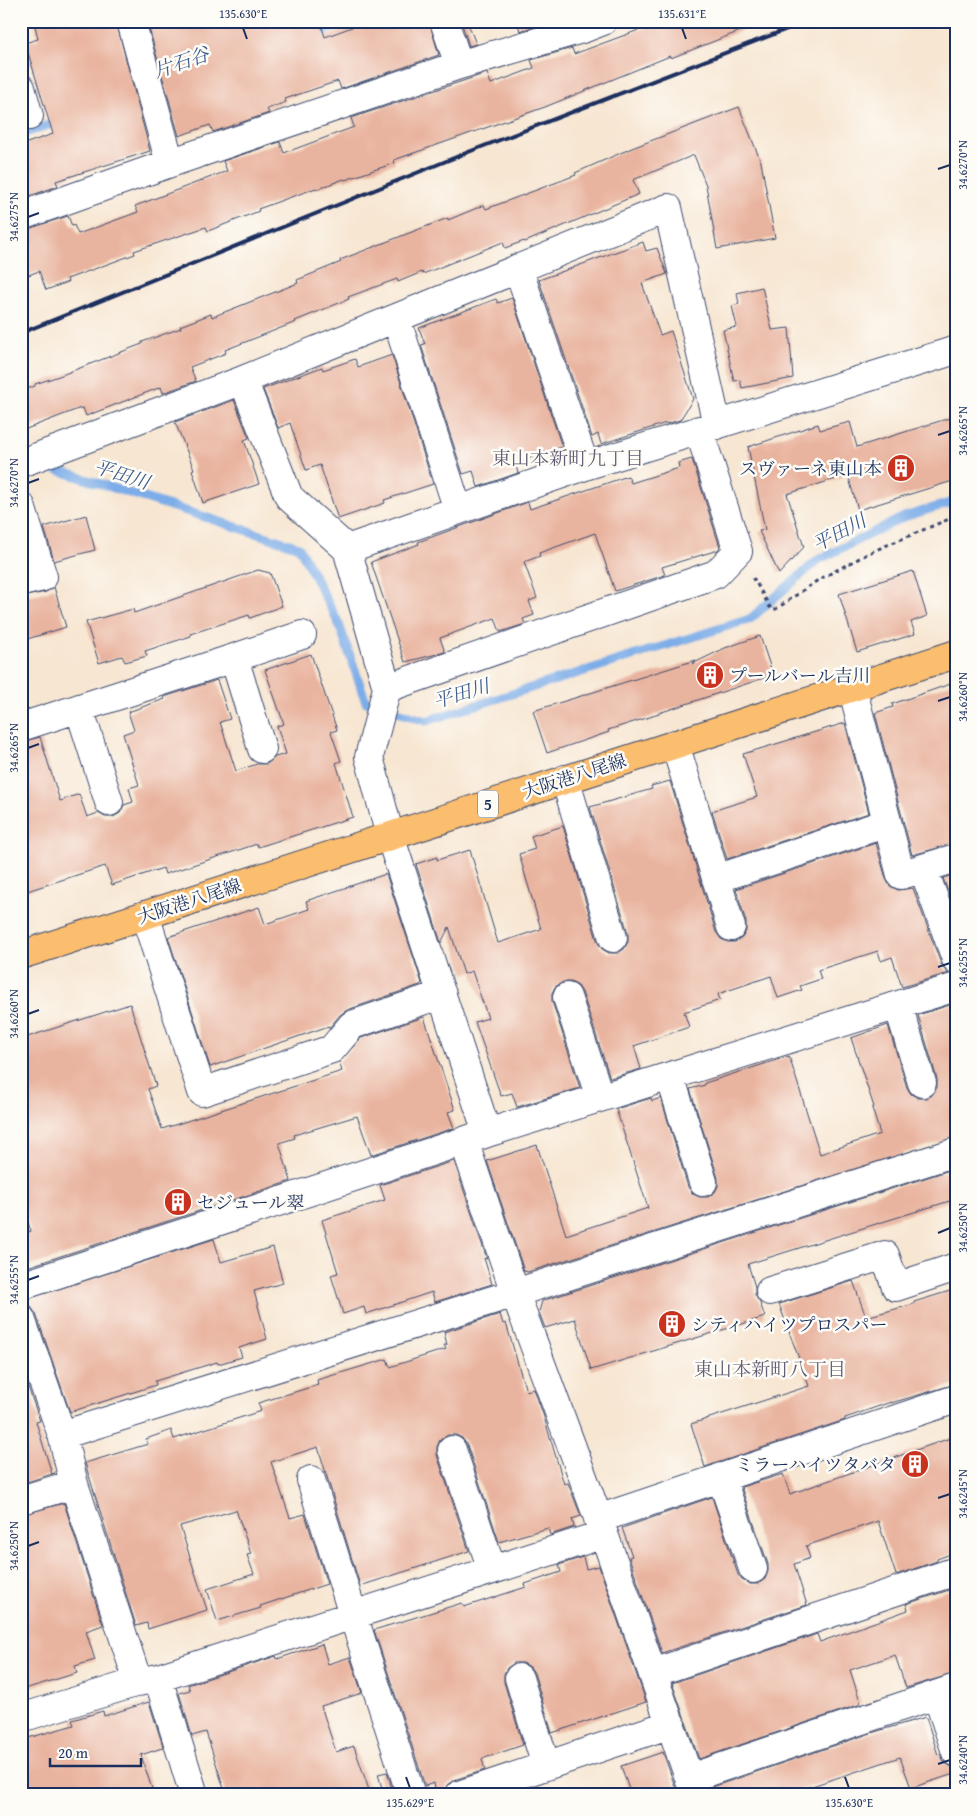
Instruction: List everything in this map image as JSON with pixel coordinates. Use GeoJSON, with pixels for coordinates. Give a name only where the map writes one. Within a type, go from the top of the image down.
{"type":"FeatureCollection","features":[{"type":"Feature","properties":{"kind":"main road","name":"大阪港八尾線"},"geometry":{"type":"LineString","coordinates":[[21,955],[956,654]]}},
{"type":"Feature","properties":{"kind":"street"},"geometry":{"type":"LineString","coordinates":[[131,21],[170,163]]}},
{"type":"Feature","properties":{"kind":"street"},"geometry":{"type":"LineString","coordinates":[[444,21],[459,65]]}},
{"type":"Feature","properties":{"kind":"street"},"geometry":{"type":"LineString","coordinates":[[21,216],[170,163],[459,65],[590,24]]}},
{"type":"Feature","properties":{"kind":"street"},"geometry":{"type":"LineString","coordinates":[[21,88],[29,116]]}},
{"type":"Feature","properties":{"kind":"street"},"geometry":{"type":"LineString","coordinates":[[33,459],[243,380],[668,208],[708,428],[738,551],[716,574],[383,700]]}},
{"type":"Feature","properties":{"kind":"street"},"geometry":{"type":"LineString","coordinates":[[518,268],[585,466]]}},
{"type":"Feature","properties":{"kind":"street"},"geometry":{"type":"LineString","coordinates":[[396,318],[458,510]]}},
{"type":"Feature","properties":{"kind":"street"},"geometry":{"type":"LineString","coordinates":[[347,549],[585,466],[956,350]]}},
{"type":"Feature","properties":{"kind":"street"},"geometry":{"type":"LineString","coordinates":[[243,380],[289,497],[347,549],[383,700],[369,757],[390,836],[442,994],[516,1293],[692,1786],[946,1692],[956,1752]]}},
{"type":"Feature","properties":{"kind":"street"},"geometry":{"type":"LineString","coordinates":[[21,506],[43,576],[21,582]]}},
{"type":"Feature","properties":{"kind":"street"},"geometry":{"type":"LineString","coordinates":[[21,726],[302,635]]}},
{"type":"Feature","properties":{"kind":"street"},"geometry":{"type":"LineString","coordinates":[[234,658],[262,749]]}},
{"type":"Feature","properties":{"kind":"street"},"geometry":{"type":"LineString","coordinates":[[852,687],[901,875],[956,858]]}},
{"type":"Feature","properties":{"kind":"street"},"geometry":{"type":"LineString","coordinates":[[78,708],[109,802]]}},
{"type":"Feature","properties":{"kind":"street"},"geometry":{"type":"LineString","coordinates":[[675,744],[731,927]]}},
{"type":"Feature","properties":{"kind":"street"},"geometry":{"type":"LineString","coordinates":[[565,779],[614,938]]}},
{"type":"Feature","properties":{"kind":"street"},"geometry":{"type":"LineString","coordinates":[[716,879],[887,823]]}},
{"type":"Feature","properties":{"kind":"street"},"geometry":{"type":"LineString","coordinates":[[923,868],[956,958]]}},
{"type":"Feature","properties":{"kind":"street"},"geometry":{"type":"LineString","coordinates":[[144,915],[202,1092],[332,1049],[352,1025],[442,994]]}},
{"type":"Feature","properties":{"kind":"street"},"geometry":{"type":"LineString","coordinates":[[21,1286],[476,1137],[956,987]]}},
{"type":"Feature","properties":{"kind":"street"},"geometry":{"type":"LineString","coordinates":[[567,998],[600,1098]]}},
{"type":"Feature","properties":{"kind":"street"},"geometry":{"type":"LineString","coordinates":[[898,1005],[922,1083]]}},
{"type":"Feature","properties":{"kind":"street"},"geometry":{"type":"LineString","coordinates":[[670,1076],[703,1182]]}},
{"type":"Feature","properties":{"kind":"street"},"geometry":{"type":"LineString","coordinates":[[62,1435],[516,1293],[956,1152]]}},
{"type":"Feature","properties":{"kind":"street"},"geometry":{"type":"LineString","coordinates":[[770,1291],[885,1256],[896,1287],[956,1267]]}},
{"type":"Feature","properties":{"kind":"street"},"geometry":{"type":"LineString","coordinates":[[21,1319],[62,1435],[74,1484],[148,1680],[194,1795]]}},
{"type":"Feature","properties":{"kind":"street"},"geometry":{"type":"LineString","coordinates":[[21,1718],[148,1680],[492,1570],[721,1477],[956,1398]]}},
{"type":"Feature","properties":{"kind":"street"},"geometry":{"type":"LineString","coordinates":[[452,1450],[492,1570]]}},
{"type":"Feature","properties":{"kind":"street"},"geometry":{"type":"LineString","coordinates":[[721,1477],[753,1569]]}},
{"type":"Feature","properties":{"kind":"street"},"geometry":{"type":"LineString","coordinates":[[311,1480],[411,1795]]}},
{"type":"Feature","properties":{"kind":"street"},"geometry":{"type":"LineString","coordinates":[[21,1500],[74,1484]]}},
{"type":"Feature","properties":{"kind":"street"},"geometry":{"type":"LineString","coordinates":[[652,1673],[956,1571]]}},
{"type":"Feature","properties":{"kind":"street"},"geometry":{"type":"LineString","coordinates":[[519,1678],[546,1766]]}},
{"type":"Feature","properties":{"kind":"street"},"geometry":{"type":"LineString","coordinates":[[459,1795],[671,1724]]}},
{"type":"Feature","properties":{"kind":"path"},"geometry":{"type":"LineString","coordinates":[[758,586],[771,609],[776,609],[818,580],[871,552],[956,516]]}},
{"type":"Feature","properties":{"kind":"building"},"geometry":{"type":"Polygon","coordinates":[[[34,21],[116,21],[150,151],[56,181],[58,186],[21,199],[21,145],[53,134],[25,43],[38,39],[34,21]]]}},
{"type":"Feature","properties":{"kind":"building"},"geometry":{"type":"Polygon","coordinates":[[[147,21],[320,21],[325,37],[368,21],[429,21],[439,55],[341,89],[338,81],[285,99],[286,102],[267,109],[269,113],[213,132],[210,125],[179,136],[147,21]]]}},
{"type":"Feature","properties":{"kind":"building"},"geometry":{"type":"Polygon","coordinates":[[[461,21],[467,21],[476,44],[469,46],[461,21]]]}},
{"type":"Feature","properties":{"kind":"building"},"geometry":{"type":"Polygon","coordinates":[[[517,21],[553,21],[520,31],[517,21]]]}},
{"type":"Feature","properties":{"kind":"building"},"geometry":{"type":"Polygon","coordinates":[[[663,21],[761,21],[761,23],[671,58],[670,56],[545,107],[394,160],[395,163],[258,209],[259,211],[208,231],[206,227],[134,251],[135,254],[67,279],[68,282],[46,290],[39,271],[21,278],[21,231],[68,216],[78,234],[138,212],[135,206],[227,171],[223,161],[280,142],[284,153],[354,127],[351,118],[487,73],[491,84],[534,68],[531,60],[572,48],[574,54],[663,21]]]}},
{"type":"Feature","properties":{"kind":"building"},"geometry":{"type":"Polygon","coordinates":[[[739,107],[761,162],[775,238],[717,249],[706,185],[694,155],[633,180],[639,194],[525,242],[505,248],[503,242],[423,274],[422,272],[398,282],[397,279],[348,297],[349,299],[296,322],[225,350],[226,353],[190,367],[196,381],[163,393],[161,387],[86,416],[83,408],[78,409],[21,431],[21,391],[35,386],[35,384],[142,344],[142,342],[181,328],[180,326],[211,314],[212,317],[298,283],[297,280],[341,262],[340,260],[484,205],[486,209],[576,175],[575,173],[632,148],[739,107]]]}},
{"type":"Feature","properties":{"kind":"building"},"geometry":{"type":"Polygon","coordinates":[[[643,242],[646,251],[657,248],[667,274],[642,283],[660,335],[671,331],[693,399],[680,420],[601,444],[598,434],[592,437],[539,280],[643,242]]]}},
{"type":"Feature","properties":{"kind":"building"},"geometry":{"type":"Polygon","coordinates":[[[762,287],[772,330],[789,328],[793,378],[742,388],[740,380],[734,381],[723,330],[737,327],[732,306],[739,304],[737,293],[762,287]]]}},
{"type":"Feature","properties":{"kind":"building"},"geometry":{"type":"Polygon","coordinates":[[[512,298],[562,447],[515,463],[518,473],[478,487],[473,471],[463,474],[421,345],[425,344],[419,328],[496,299],[498,303],[512,298]]]}},
{"type":"Feature","properties":{"kind":"building"},"geometry":{"type":"Polygon","coordinates":[[[392,355],[433,484],[384,500],[385,503],[338,519],[320,465],[306,470],[290,423],[278,428],[263,389],[322,367],[323,370],[355,359],[358,367],[392,355]]]}},
{"type":"Feature","properties":{"kind":"building"},"geometry":{"type":"Polygon","coordinates":[[[234,400],[249,438],[244,440],[259,484],[203,503],[192,470],[194,469],[175,422],[234,400]]]}},
{"type":"Feature","properties":{"kind":"building"},"geometry":{"type":"Polygon","coordinates":[[[956,416],[956,480],[858,510],[848,475],[787,494],[804,547],[779,574],[759,531],[765,530],[748,447],[818,424],[820,430],[850,422],[857,447],[956,416]]]}},
{"type":"Feature","properties":{"kind":"building"},"geometry":{"type":"Polygon","coordinates":[[[692,459],[720,547],[718,550],[662,567],[665,575],[615,591],[595,533],[539,553],[540,556],[524,562],[537,598],[529,601],[534,615],[523,619],[525,624],[500,632],[495,618],[440,638],[445,652],[405,662],[371,562],[419,544],[418,542],[528,502],[530,509],[628,476],[631,483],[679,468],[678,463],[692,459]]]}},
{"type":"Feature","properties":{"kind":"building"},"geometry":{"type":"Polygon","coordinates":[[[86,515],[95,550],[54,561],[44,527],[86,515]]]}},
{"type":"Feature","properties":{"kind":"building"},"geometry":{"type":"Polygon","coordinates":[[[258,570],[270,573],[282,606],[250,618],[249,615],[190,634],[191,636],[145,651],[147,656],[125,662],[122,656],[99,663],[86,622],[133,609],[134,613],[258,570]]]}},
{"type":"Feature","properties":{"kind":"building"},"geometry":{"type":"Polygon","coordinates":[[[913,571],[927,616],[911,622],[915,634],[857,652],[839,594],[913,571]]]}},
{"type":"Feature","properties":{"kind":"building"},"geometry":{"type":"Polygon","coordinates":[[[54,587],[66,627],[21,641],[21,597],[46,592],[54,587]]]}},
{"type":"Feature","properties":{"kind":"building"},"geometry":{"type":"Polygon","coordinates":[[[760,636],[773,675],[608,730],[609,732],[547,753],[533,711],[696,660],[692,664],[725,648],[760,636]]]}},
{"type":"Feature","properties":{"kind":"building"},"geometry":{"type":"Polygon","coordinates":[[[311,654],[337,730],[331,732],[341,761],[336,763],[353,817],[258,847],[257,844],[165,874],[163,868],[112,885],[105,866],[21,893],[21,742],[40,737],[60,801],[79,794],[87,817],[98,813],[105,817],[113,817],[120,813],[124,805],[133,802],[129,788],[139,785],[123,734],[134,730],[128,712],[165,699],[164,697],[217,680],[230,719],[220,722],[236,771],[257,764],[267,764],[275,757],[286,754],[277,726],[284,724],[265,670],[311,654]]]}},
{"type":"Feature","properties":{"kind":"building"},"geometry":{"type":"Polygon","coordinates":[[[956,682],[956,843],[912,855],[875,713],[893,707],[892,704],[956,682]]]}},
{"type":"Feature","properties":{"kind":"building"},"geometry":{"type":"Polygon","coordinates":[[[845,723],[869,813],[727,859],[712,811],[757,797],[743,754],[845,723]]]}},
{"type":"Feature","properties":{"kind":"building"},"geometry":{"type":"Polygon","coordinates":[[[670,781],[716,932],[721,939],[735,942],[742,938],[746,931],[746,922],[736,889],[876,843],[886,879],[890,886],[898,890],[913,888],[941,964],[949,973],[902,987],[892,957],[881,961],[878,951],[818,970],[821,979],[800,986],[802,990],[778,998],[771,976],[718,994],[720,1000],[684,1012],[689,1027],[634,1046],[641,1069],[610,1078],[582,992],[578,986],[571,982],[563,982],[555,987],[552,993],[552,1001],[580,1088],[517,1107],[512,1093],[501,1096],[475,1022],[488,1018],[472,971],[464,974],[449,927],[441,943],[416,864],[437,857],[437,860],[470,850],[498,943],[541,929],[519,854],[535,849],[531,836],[563,826],[598,943],[602,949],[609,953],[618,953],[624,949],[628,942],[628,933],[590,807],[652,789],[651,786],[670,781]]]}},
{"type":"Feature","properties":{"kind":"building"},"geometry":{"type":"Polygon","coordinates":[[[386,874],[422,983],[347,1010],[329,1028],[329,1026],[210,1067],[168,937],[259,907],[265,924],[309,909],[306,901],[386,874]]]}},
{"type":"Feature","properties":{"kind":"building"},"geometry":{"type":"Polygon","coordinates":[[[956,874],[956,912],[943,878],[956,874]]]}},
{"type":"Feature","properties":{"kind":"building"},"geometry":{"type":"Polygon","coordinates":[[[956,1003],[956,1137],[528,1272],[524,1271],[487,1161],[537,1145],[566,1235],[648,1208],[616,1109],[651,1098],[652,1101],[661,1098],[688,1187],[693,1194],[699,1197],[708,1197],[715,1192],[718,1186],[718,1178],[690,1089],[789,1056],[820,1154],[880,1134],[872,1108],[874,1107],[851,1038],[888,1025],[907,1088],[911,1094],[918,1098],[927,1098],[933,1094],[937,1087],[937,1079],[918,1015],[956,1003]]]}},
{"type":"Feature","properties":{"kind":"building"},"geometry":{"type":"Polygon","coordinates":[[[130,1004],[156,1086],[148,1089],[162,1129],[342,1071],[339,1062],[361,1038],[424,1017],[455,1110],[448,1112],[454,1128],[371,1155],[357,1116],[294,1135],[295,1138],[279,1143],[291,1181],[21,1269],[21,1235],[31,1231],[21,1202],[21,1039],[130,1004]]]}},
{"type":"Feature","properties":{"kind":"building"},"geometry":{"type":"Polygon","coordinates":[[[454,1161],[487,1259],[484,1258],[492,1284],[435,1302],[432,1292],[366,1314],[364,1307],[343,1314],[331,1275],[338,1273],[322,1220],[385,1200],[380,1185],[454,1161]]]}},
{"type":"Feature","properties":{"kind":"building"},"geometry":{"type":"Polygon","coordinates":[[[956,1168],[956,1199],[748,1264],[755,1287],[755,1295],[765,1317],[591,1370],[575,1319],[545,1328],[539,1312],[542,1301],[956,1168]]]}},
{"type":"Feature","properties":{"kind":"building"},"geometry":{"type":"Polygon","coordinates":[[[214,1239],[221,1262],[273,1247],[283,1283],[254,1291],[267,1339],[239,1348],[242,1357],[218,1364],[217,1362],[155,1381],[156,1385],[70,1412],[36,1314],[31,1307],[21,1304],[21,1301],[214,1239]]]}},
{"type":"Feature","properties":{"kind":"building"},"geometry":{"type":"Polygon","coordinates":[[[853,1281],[866,1317],[914,1304],[914,1302],[956,1289],[956,1384],[891,1402],[845,1418],[845,1420],[705,1467],[691,1424],[809,1386],[779,1304],[853,1281]]]}},
{"type":"Feature","properties":{"kind":"building"},"geometry":{"type":"Polygon","coordinates":[[[500,1314],[503,1324],[506,1323],[526,1391],[534,1389],[564,1484],[568,1483],[581,1516],[572,1519],[574,1527],[550,1535],[548,1528],[499,1542],[467,1445],[462,1438],[456,1435],[448,1435],[440,1440],[437,1447],[437,1455],[469,1551],[360,1586],[318,1447],[271,1462],[290,1518],[305,1514],[327,1584],[260,1606],[261,1608],[217,1621],[207,1589],[254,1574],[247,1555],[251,1554],[236,1510],[180,1526],[207,1610],[148,1629],[147,1623],[136,1626],[85,1463],[148,1444],[146,1439],[171,1430],[174,1439],[261,1411],[258,1403],[318,1385],[317,1380],[387,1359],[390,1367],[446,1349],[444,1345],[447,1345],[444,1332],[500,1314]]]}},
{"type":"Feature","properties":{"kind":"building"},"geometry":{"type":"Polygon","coordinates":[[[21,1367],[40,1421],[36,1422],[52,1474],[21,1484],[21,1367]]]}},
{"type":"Feature","properties":{"kind":"building"},"geometry":{"type":"Polygon","coordinates":[[[956,1436],[956,1552],[937,1559],[937,1561],[896,1575],[878,1521],[806,1546],[810,1558],[794,1564],[807,1605],[662,1653],[629,1557],[632,1556],[622,1528],[712,1497],[738,1575],[742,1580],[750,1584],[758,1584],[765,1579],[768,1564],[741,1487],[783,1474],[790,1494],[956,1436]]]}},
{"type":"Feature","properties":{"kind":"building"},"geometry":{"type":"Polygon","coordinates":[[[64,1503],[103,1625],[86,1631],[95,1660],[75,1666],[77,1673],[21,1690],[21,1515],[64,1503]]]}},
{"type":"Feature","properties":{"kind":"building"},"geometry":{"type":"Polygon","coordinates":[[[583,1557],[586,1569],[599,1566],[646,1702],[552,1733],[534,1673],[530,1667],[523,1663],[514,1663],[507,1668],[504,1674],[504,1682],[523,1745],[482,1759],[485,1770],[454,1780],[447,1785],[444,1795],[436,1795],[434,1783],[425,1786],[374,1630],[462,1603],[464,1607],[526,1587],[525,1584],[561,1572],[559,1565],[583,1557]]]}},
{"type":"Feature","properties":{"kind":"building"},"geometry":{"type":"Polygon","coordinates":[[[949,1590],[956,1609],[956,1673],[906,1688],[895,1655],[850,1670],[861,1704],[699,1759],[672,1683],[817,1634],[820,1642],[908,1610],[906,1604],[949,1590]]]}},
{"type":"Feature","properties":{"kind":"building"},"geometry":{"type":"Polygon","coordinates":[[[322,1644],[328,1664],[350,1657],[362,1693],[321,1706],[336,1752],[354,1746],[369,1790],[355,1795],[226,1795],[206,1732],[192,1736],[179,1693],[190,1690],[188,1685],[276,1656],[277,1659],[322,1644]]]}},
{"type":"Feature","properties":{"kind":"building"},"geometry":{"type":"Polygon","coordinates":[[[149,1702],[163,1746],[141,1755],[154,1795],[21,1795],[21,1740],[74,1725],[72,1720],[103,1711],[104,1716],[149,1702]]]}},
{"type":"Feature","properties":{"kind":"building"},"geometry":{"type":"Polygon","coordinates":[[[926,1717],[938,1755],[940,1754],[945,1763],[952,1767],[954,1774],[911,1788],[900,1757],[785,1795],[710,1795],[709,1788],[871,1733],[926,1717]]]}},
{"type":"Feature","properties":{"kind":"building"},"geometry":{"type":"Polygon","coordinates":[[[663,1752],[678,1795],[631,1795],[621,1766],[663,1752]]]}},
{"type":"Feature","properties":{"kind":"building"},"geometry":{"type":"Polygon","coordinates":[[[387,1772],[394,1795],[384,1795],[378,1774],[387,1772]]]}},
{"type":"Feature","properties":{"kind":"waterway","name":"片石谷"},"geometry":{"type":"LineString","coordinates":[[312,35],[352,21]]}},
{"type":"Feature","properties":{"kind":"waterway","name":"片石谷"},"geometry":{"type":"LineString","coordinates":[[21,134],[61,121]]}},
{"type":"Feature","properties":{"kind":"waterway","name":"平田川"},"geometry":{"type":"LineString","coordinates":[[40,462],[57,470],[299,547],[339,624],[366,702],[426,721],[750,619],[818,560],[904,517],[956,501]]}},
{"type":"Feature","properties":{"kind":"railway"},"geometry":{"type":"LineString","coordinates":[[21,333],[471,151],[808,21]]}},
{"type":"Feature","properties":{"kind":"place","name":"スヴァーネ東山本"},"geometry":{"type":"Point","coordinates":[901,468]}},
{"type":"Feature","properties":{"kind":"place","name":"プールバール吉川"},"geometry":{"type":"Point","coordinates":[710,675]}},
{"type":"Feature","properties":{"kind":"place","name":"セジュール翠"},"geometry":{"type":"Point","coordinates":[178,1202]}},
{"type":"Feature","properties":{"kind":"place","name":"シティハイツプロスパー"},"geometry":{"type":"Point","coordinates":[672,1324]}},
{"type":"Feature","properties":{"kind":"place","name":"ミラーハイツタバタ"},"geometry":{"type":"Point","coordinates":[915,1464]}},
{"type":"Feature","properties":{"kind":"district","name":"東山本新町九丁目"},"geometry":{"type":"Point","coordinates":[568,458]}},
{"type":"Feature","properties":{"kind":"district","name":"東山本新町八丁目"},"geometry":{"type":"Point","coordinates":[770,1369]}}]}
